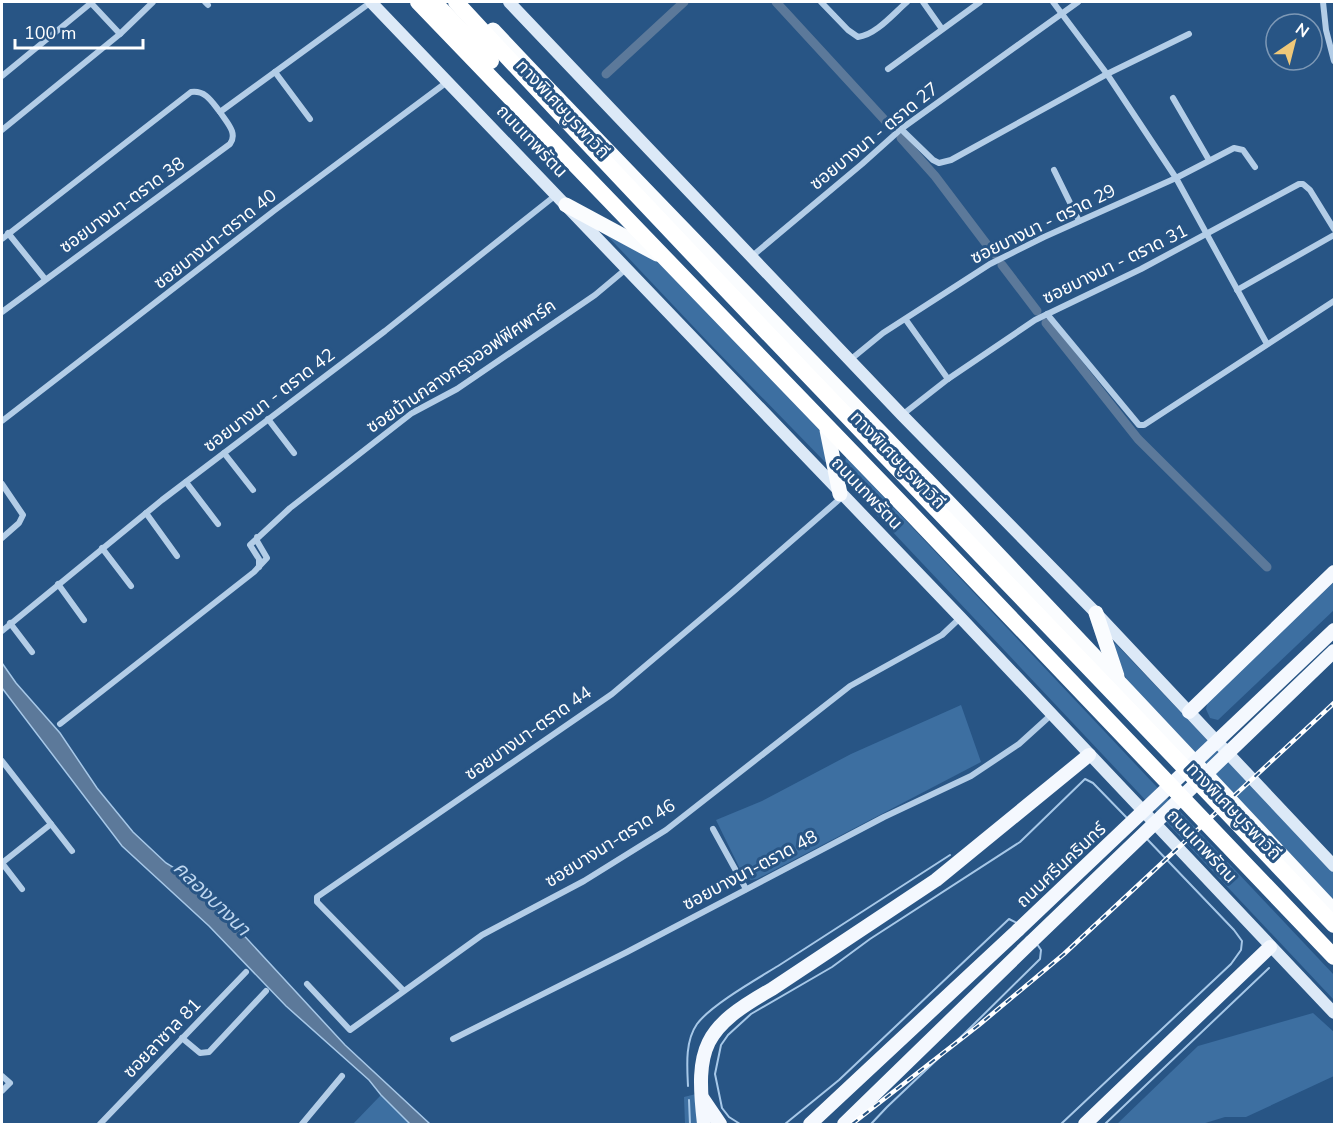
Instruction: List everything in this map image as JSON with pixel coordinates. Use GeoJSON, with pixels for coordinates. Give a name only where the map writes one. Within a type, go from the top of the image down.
{"type":"FeatureCollection","features":[{"type":"Feature","properties":{"kind":"highway","name":"ถนนเทพรัตน"},"geometry":{"type":"LineString","coordinates":[[419,2],[1335,966]]}},
{"type":"Feature","properties":{"kind":"highway"},"geometry":{"type":"LineString","coordinates":[[419,2],[1335,957]]}},
{"type":"Feature","properties":{"kind":"highway","name":"ทางพิเศษบูรพาวิถี"},"geometry":{"type":"LineString","coordinates":[[434,2],[1335,945]]}},
{"type":"Feature","properties":{"kind":"highway","name":"ทางพิเศษบูรพาวิถี"},"geometry":{"type":"LineString","coordinates":[[456,2],[623,183],[1335,925]]}},
{"type":"Feature","properties":{"kind":"highway"},"geometry":{"type":"LineString","coordinates":[[466,2],[629,175],[1119,680],[1335,911]]}},
{"type":"Feature","properties":{"kind":"highway"},"geometry":{"type":"LineString","coordinates":[[561,200],[663,257]]}},
{"type":"Feature","properties":{"kind":"highway"},"geometry":{"type":"LineString","coordinates":[[827,430],[842,495]]}},
{"type":"Feature","properties":{"kind":"highway"},"geometry":{"type":"LineString","coordinates":[[1096,613],[1119,680]]}},
{"type":"Feature","properties":{"kind":"main road","name":"ถนนเทพรัตน"},"geometry":{"type":"LineString","coordinates":[[371,2],[960,617],[1270,947],[1335,1013]]}},
{"type":"Feature","properties":{"kind":"main road"},"geometry":{"type":"LineString","coordinates":[[509,2],[902,415],[1096,613],[1335,866]]}},
{"type":"Feature","properties":{"kind":"main road"},"geometry":{"type":"LineString","coordinates":[[1189,712],[1335,572]]}},
{"type":"Feature","properties":{"kind":"main road","name":"ถนนศรีนครินทร์"},"geometry":{"type":"LineString","coordinates":[[810,1125],[1335,630]]}},
{"type":"Feature","properties":{"kind":"main road","name":"ถนนศรีนครินทร์"},"geometry":{"type":"LineString","coordinates":[[844,1125],[1030,942],[1335,651]]}},
{"type":"Feature","properties":{"kind":"main road"},"geometry":{"type":"LineString","coordinates":[[704,1125],[700,1071],[707,1043],[723,1022],[744,1005],[772,989],[936,880],[1089,755]]}},
{"type":"Feature","properties":{"kind":"main road"},"geometry":{"type":"LineString","coordinates":[[1085,1125],[1270,947]]}},
{"type":"Feature","properties":{"kind":"main road"},"geometry":{"type":"LineString","coordinates":[[700,1094],[720,1125]]}},
{"type":"Feature","properties":{"kind":"main road"},"geometry":{"type":"LineString","coordinates":[[803,1125],[827,1108]]}},
{"type":"Feature","properties":{"kind":"street"},"geometry":{"type":"LineString","coordinates":[[3,73],[91,2],[120,34]]}},
{"type":"Feature","properties":{"kind":"street"},"geometry":{"type":"LineString","coordinates":[[2,130],[120,34],[153,2]]}},
{"type":"Feature","properties":{"kind":"street"},"geometry":{"type":"LineString","coordinates":[[220,112],[371,2]]}},
{"type":"Feature","properties":{"kind":"street"},"geometry":{"type":"LineString","coordinates":[[821,2],[858,37],[865,37],[908,2]]}},
{"type":"Feature","properties":{"kind":"street"},"geometry":{"type":"LineString","coordinates":[[922,2],[942,29]]}},
{"type":"Feature","properties":{"kind":"street"},"geometry":{"type":"LineString","coordinates":[[888,69],[980,2]]}},
{"type":"Feature","properties":{"kind":"street"},"geometry":{"type":"LineString","coordinates":[[1053,2],[1107,74],[1176,178],[1267,345]]}},
{"type":"Feature","properties":{"kind":"street","name":"ซอยบางนา - ตราด 27"},"geometry":{"type":"LineString","coordinates":[[751,257],[862,165],[901,129],[1078,2]]}},
{"type":"Feature","properties":{"kind":"street"},"geometry":{"type":"LineString","coordinates":[[1323,2],[1326,30],[1334,60]]}},
{"type":"Feature","properties":{"kind":"street"},"geometry":{"type":"LineString","coordinates":[[901,129],[933,160],[939,163],[945,162],[1107,74],[1189,34]]}},
{"type":"Feature","properties":{"kind":"street"},"geometry":{"type":"LineString","coordinates":[[276,72],[310,119]]}},
{"type":"Feature","properties":{"kind":"street","name":"ซอยบางนา-ตราด 40"},"geometry":{"type":"LineString","coordinates":[[2,422],[275,210],[448,81]]}},
{"type":"Feature","properties":{"kind":"street","name":"ซอยบางนา-ตราด 38"},"geometry":{"type":"LineString","coordinates":[[2,239],[191,92],[199,91],[207,95],[234,133],[234,139],[230,144],[2,312]]}},
{"type":"Feature","properties":{"kind":"street"},"geometry":{"type":"LineString","coordinates":[[1173,98],[1209,160]]}},
{"type":"Feature","properties":{"kind":"street","name":"ซอยบางนา - ตราด 29"},"geometry":{"type":"LineString","coordinates":[[850,360],[883,333],[990,264],[1079,221],[1176,178],[1234,148],[1247,153],[1255,167]]}},
{"type":"Feature","properties":{"kind":"street"},"geometry":{"type":"LineString","coordinates":[[1054,170],[1079,221]]}},
{"type":"Feature","properties":{"kind":"street","name":"ซอยบางนา - ตราด 31"},"geometry":{"type":"LineString","coordinates":[[902,415],[948,379],[1035,320],[1303,184],[1310,190],[1335,229]]}},
{"type":"Feature","properties":{"kind":"street","name":"ซอยบางนา - ตราด 42"},"geometry":{"type":"LineString","coordinates":[[2,631],[186,482],[385,330],[561,200]]}},
{"type":"Feature","properties":{"kind":"street"},"geometry":{"type":"LineString","coordinates":[[8,233],[45,279]]}},
{"type":"Feature","properties":{"kind":"street"},"geometry":{"type":"LineString","coordinates":[[1237,290],[1335,235]]}},
{"type":"Feature","properties":{"kind":"street","name":"ซอยบ้านกลางกรุงออฟฟิศพาร์ค"},"geometry":{"type":"LineString","coordinates":[[60,724],[259,567],[267,558],[257,541],[258,537],[290,508],[412,413],[457,389],[595,295],[626,268]]}},
{"type":"Feature","properties":{"kind":"street"},"geometry":{"type":"LineString","coordinates":[[1047,315],[1139,425],[1144,425],[1335,301]]}},
{"type":"Feature","properties":{"kind":"street"},"geometry":{"type":"LineString","coordinates":[[906,320],[948,379]]}},
{"type":"Feature","properties":{"kind":"street"},"geometry":{"type":"LineString","coordinates":[[268,419],[294,453]]}},
{"type":"Feature","properties":{"kind":"street"},"geometry":{"type":"LineString","coordinates":[[224,453],[253,490]]}},
{"type":"Feature","properties":{"kind":"street"},"geometry":{"type":"LineString","coordinates":[[186,482],[218,524]]}},
{"type":"Feature","properties":{"kind":"street"},"geometry":{"type":"LineString","coordinates":[[2,484],[23,515],[19,523],[2,537]]}},
{"type":"Feature","properties":{"kind":"street","name":"ซอยบางนา-ตราด 44"},"geometry":{"type":"LineString","coordinates":[[403,990],[317,902],[317,897],[612,694],[734,591],[842,495]]}},
{"type":"Feature","properties":{"kind":"street"},"geometry":{"type":"LineString","coordinates":[[146,513],[177,556]]}},
{"type":"Feature","properties":{"kind":"street"},"geometry":{"type":"LineString","coordinates":[[102,548],[131,586]]}},
{"type":"Feature","properties":{"kind":"street"},"geometry":{"type":"LineString","coordinates":[[58,584],[84,620]]}},
{"type":"Feature","properties":{"kind":"street","name":"ซอยบางนา-ตราด 46"},"geometry":{"type":"LineString","coordinates":[[307,984],[350,1030],[482,934],[584,881],[666,830],[850,686],[942,635],[960,617]]}},
{"type":"Feature","properties":{"kind":"street"},"geometry":{"type":"LineString","coordinates":[[10,623],[32,652]]}},
{"type":"Feature","properties":{"kind":"street","name":"ซอยบางนา-ตราด 48"},"geometry":{"type":"LineString","coordinates":[[453,1039],[884,817],[971,776],[1019,744],[1052,715]]}},
{"type":"Feature","properties":{"kind":"street"},"geometry":{"type":"LineString","coordinates":[[2,761],[72,851]]}},
{"type":"Feature","properties":{"kind":"street"},"geometry":{"type":"LineString","coordinates":[[22,890],[2,863],[51,824]]}},
{"type":"Feature","properties":{"kind":"street"},"geometry":{"type":"LineString","coordinates":[[713,830],[747,889]]}},
{"type":"Feature","properties":{"kind":"street","name":"ซอยลาซาล 81"},"geometry":{"type":"LineString","coordinates":[[100,1125],[246,972]]}},
{"type":"Feature","properties":{"kind":"street"},"geometry":{"type":"LineString","coordinates":[[182,1038],[200,1053],[209,1052],[266,991]]}},
{"type":"Feature","properties":{"kind":"street"},"geometry":{"type":"LineString","coordinates":[[2,1076],[10,1083],[2,1091]]}},
{"type":"Feature","properties":{"kind":"street"},"geometry":{"type":"LineString","coordinates":[[302,1125],[342,1076]]}},
{"type":"Feature","properties":{"kind":"shaded area"},"geometry":{"type":"Polygon","coordinates":[[[599,227],[648,251],[826,436],[828,462],[825,462],[709,343],[599,227]]]}},
{"type":"Feature","properties":{"kind":"shaded area"},"geometry":{"type":"Polygon","coordinates":[[[846,457],[1334,975],[1334,1000],[856,493],[846,476],[846,457]]]}},
{"type":"Feature","properties":{"kind":"shaded area"},"geometry":{"type":"Polygon","coordinates":[[[1334,582],[1334,610],[1218,720],[1210,718],[1206,709],[1208,700],[1334,582]]]}},
{"type":"Feature","properties":{"kind":"shaded area"},"geometry":{"type":"Polygon","coordinates":[[[1115,643],[1334,873],[1334,907],[1129,685],[1112,646],[1115,643]]]}},
{"type":"Feature","properties":{"kind":"shaded area"},"geometry":{"type":"Polygon","coordinates":[[[2,663],[16,683],[60,733],[97,788],[133,832],[166,863],[176,869],[183,879],[238,929],[345,1045],[430,1124],[410,1124],[369,1080],[286,1006],[209,926],[122,846],[2,688],[2,663]]]}},
{"type":"Feature","properties":{"kind":"shaded area"},"geometry":{"type":"Polygon","coordinates":[[[961,705],[981,762],[757,879],[750,880],[742,873],[716,820],[762,801],[851,754],[961,705]]]}},
{"type":"Feature","properties":{"kind":"shaded area"},"geometry":{"type":"Polygon","coordinates":[[[1313,1013],[1334,1032],[1334,1076],[1246,1117],[1225,1117],[1202,1124],[1117,1124],[1198,1046],[1313,1013]]]}},
{"type":"Feature","properties":{"kind":"shaded area"},"geometry":{"type":"Polygon","coordinates":[[[696,1094],[699,1124],[685,1124],[684,1097],[696,1094]]]}},
{"type":"Feature","properties":{"kind":"shaded area"},"geometry":{"type":"Polygon","coordinates":[[[381,1095],[409,1123],[353,1124],[381,1095]]]}},
{"type":"Feature","properties":{"kind":"waterway"},"geometry":{"type":"LineString","coordinates":[[606,74],[684,2]]}},
{"type":"Feature","properties":{"kind":"waterway"},"geometry":{"type":"LineString","coordinates":[[776,2],[892,128]]}},
{"type":"Feature","properties":{"kind":"waterway"},"geometry":{"type":"LineString","coordinates":[[901,138],[935,176],[994,254]]}},
{"type":"Feature","properties":{"kind":"waterway"},"geometry":{"type":"LineString","coordinates":[[1002,265],[1037,311]]}},
{"type":"Feature","properties":{"kind":"waterway"},"geometry":{"type":"LineString","coordinates":[[1046,323],[1138,439],[1267,567]]}},
{"type":"Feature","properties":{"kind":"waterway"},"geometry":{"type":"LineString","coordinates":[[740,1124],[729,1117],[722,1108],[715,1074],[721,1045],[728,1035],[751,1014],[832,967],[870,939],[1020,842],[1085,779],[1093,783],[1128,819]]}},
{"type":"Feature","properties":{"kind":"waterway"},"geometry":{"type":"LineString","coordinates":[[1061,1124],[1231,964],[1241,950],[1242,941],[1234,930],[1146,838]]}},
{"type":"Feature","properties":{"kind":"waterway"},"geometry":{"type":"LineString","coordinates":[[688,1086],[687,1062],[690,1038],[697,1024],[713,1009],[950,855]]}},
{"type":"Feature","properties":{"kind":"waterway"},"geometry":{"type":"LineString","coordinates":[[785,1124],[839,1080],[1009,919],[1019,924]]}},
{"type":"Feature","properties":{"kind":"waterway"},"geometry":{"type":"LineString","coordinates":[[871,1124],[1040,959],[1041,950],[1037,944]]}},
{"type":"Feature","properties":{"kind":"waterway"},"geometry":{"type":"LineString","coordinates":[[1105,1124],[1269,968]]}},
{"type":"Feature","properties":{"kind":"waterway"},"geometry":{"type":"LineString","coordinates":[[689,1100],[690,1124]]}},
{"type":"Feature","properties":{"kind":"railway"},"geometry":{"type":"LineString","coordinates":[[852,1124],[979,1025],[1064,954],[1334,703]]}},
{"type":"Feature","properties":{"kind":"water label","name":"คลองบางนา"},"geometry":{"type":"Point","coordinates":[212,898]}}]}
